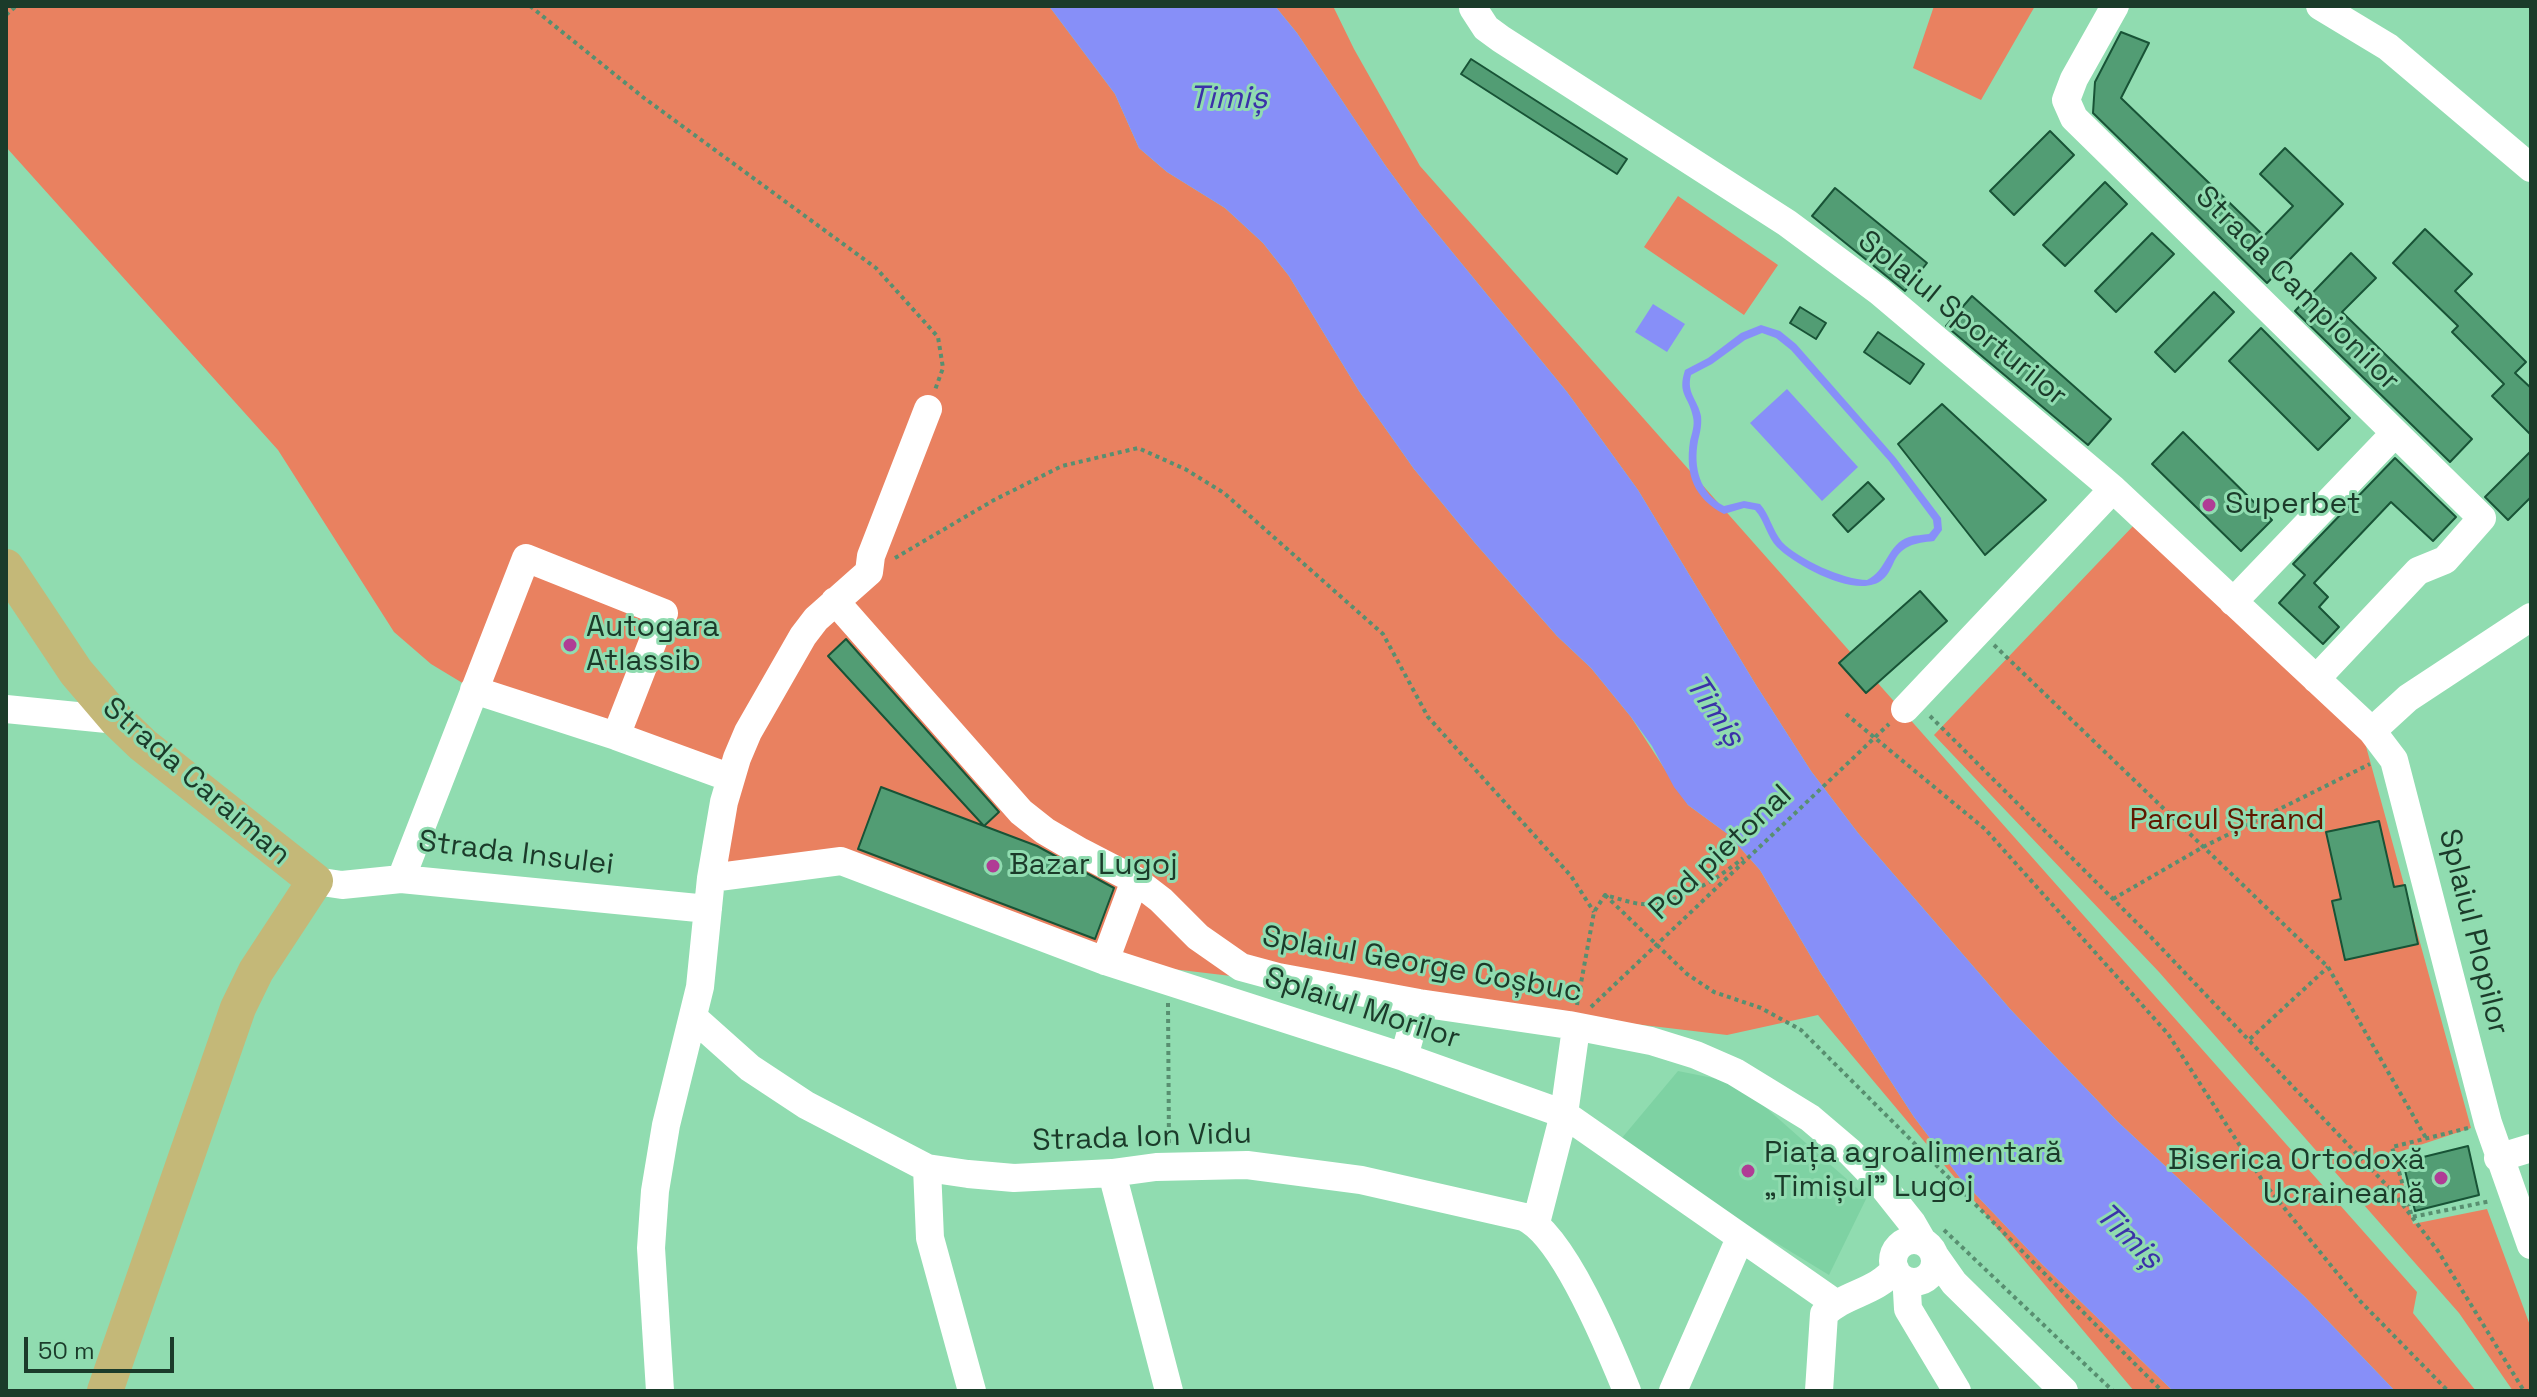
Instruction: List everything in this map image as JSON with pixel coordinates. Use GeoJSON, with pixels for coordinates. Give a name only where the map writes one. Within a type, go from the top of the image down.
{"type":"FeatureCollection","features":[{"type":"Feature","properties":{"kind":"main road","name":"Strada Caraiman"},"geometry":{"type":"LineString","coordinates":[[6,567],[76,672],[117,720],[143,745],[315,881]]}},
{"type":"Feature","properties":{"kind":"main road"},"geometry":{"type":"LineString","coordinates":[[105,1391],[238,1008],[256,971],[315,881]]}},
{"type":"Feature","properties":{"kind":"street","name":"Strada Campionilor"},"geometry":{"type":"LineString","coordinates":[[2115,6],[2074,79],[2066,100],[2074,118],[2395,433],[2233,602]]}},
{"type":"Feature","properties":{"kind":"street"},"geometry":{"type":"LineString","coordinates":[[2320,6],[2388,47],[2531,168]]}},
{"type":"Feature","properties":{"kind":"street","name":"Splaiul Sporturilor"},"geometry":{"type":"LineString","coordinates":[[1472,7],[1486,28],[1501,39],[1787,223],[1880,292],[2113,489],[2372,731]]}},
{"type":"Feature","properties":{"kind":"street"},"geometry":{"type":"LineString","coordinates":[[660,1391],[651,1248],[655,1191],[669,1111],[700,987],[711,878],[720,819],[731,778],[748,732],[803,636],[816,619],[869,572],[871,556],[928,409]]}},
{"type":"Feature","properties":{"kind":"street"},"geometry":{"type":"LineString","coordinates":[[2316,679],[2418,571],[2445,560],[2482,518],[2395,433]]}},
{"type":"Feature","properties":{"kind":"street"},"geometry":{"type":"LineString","coordinates":[[1905,709],[2113,489]]}},
{"type":"Feature","properties":{"kind":"street","name":"Strada Insulei"},"geometry":{"type":"LineString","coordinates":[[616,736],[664,613],[526,558],[401,879],[708,909]]}},
{"type":"Feature","properties":{"kind":"street","name":"Splaiul George Coșbuc"},"geometry":{"type":"LineString","coordinates":[[835,601],[1021,812],[1069,845],[1135,880],[1161,900],[1198,937],[1241,967],[1278,977],[1419,1003],[1581,1014],[1696,1055],[1770,1092],[1810,1118],[1850,1152],[1912,1223],[1926,1262],[2064,1391]]}},
{"type":"Feature","properties":{"kind":"street"},"geometry":{"type":"LineString","coordinates":[[2372,731],[2408,698],[2531,617]]}},
{"type":"Feature","properties":{"kind":"street"},"geometry":{"type":"LineString","coordinates":[[474,690],[616,736],[731,778]]}},
{"type":"Feature","properties":{"kind":"street"},"geometry":{"type":"LineString","coordinates":[[6,709],[117,720]]}},
{"type":"Feature","properties":{"kind":"street","name":"Splaiul Plopilor"},"geometry":{"type":"LineString","coordinates":[[2372,731],[2394,760],[2498,1158],[2531,1245]]}},
{"type":"Feature","properties":{"kind":"street","name":"Splaiul Morilor"},"geometry":{"type":"LineString","coordinates":[[711,878],[841,861],[1105,961],[1404,1057],[1564,1114],[1835,1303]]}},
{"type":"Feature","properties":{"kind":"street","name":"Strada Caraiman"},"geometry":{"type":"LineString","coordinates":[[315,881],[354,885],[401,879]]}},
{"type":"Feature","properties":{"kind":"street"},"geometry":{"type":"LineString","coordinates":[[1105,961],[1135,880]]}},
{"type":"Feature","properties":{"kind":"street"},"geometry":{"type":"LineString","coordinates":[[1229,1001],[1241,967]]}},
{"type":"Feature","properties":{"kind":"street"},"geometry":{"type":"LineString","coordinates":[[1404,1057],[1419,1003]]}},
{"type":"Feature","properties":{"kind":"street"},"geometry":{"type":"LineString","coordinates":[[1581,1014],[1564,1114],[1536,1223],[1575,1279],[1601,1325],[1627,1391]]}},
{"type":"Feature","properties":{"kind":"street","name":"Strada Ion Vidu"},"geometry":{"type":"LineString","coordinates":[[694,1018],[750,1068],[806,1105],[927,1168],[1014,1178],[1202,1164],[1293,1169],[1361,1180],[1524,1217],[1536,1223]]}},
{"type":"Feature","properties":{"kind":"street"},"geometry":{"type":"LineString","coordinates":[[2498,1158],[2531,1148]]}},
{"type":"Feature","properties":{"kind":"street"},"geometry":{"type":"LineString","coordinates":[[927,1168],[930,1238],[972,1391]]}},
{"type":"Feature","properties":{"kind":"street"},"geometry":{"type":"LineString","coordinates":[[1112,1173],[1169,1391]]}},
{"type":"Feature","properties":{"kind":"street"},"geometry":{"type":"LineString","coordinates":[[1673,1391],[1738,1243]]}},
{"type":"Feature","properties":{"kind":"street"},"geometry":{"type":"LineString","coordinates":[[1819,1391],[1824,1314],[1835,1303],[1926,1262]]}},
{"type":"Feature","properties":{"kind":"street"},"geometry":{"type":"LineString","coordinates":[[1926,1262],[1907,1291],[1908,1309],[1957,1391]]}},
{"type":"Feature","properties":{"kind":"path"},"geometry":{"type":"LineString","coordinates":[[6,15],[16,6]]}},
{"type":"Feature","properties":{"kind":"path"},"geometry":{"type":"LineString","coordinates":[[530,6],[644,98],[876,268],[938,337],[943,368],[928,409]]}},
{"type":"Feature","properties":{"kind":"path"},"geometry":{"type":"LineString","coordinates":[[869,572],[994,500],[1062,466],[1138,448],[1185,469],[1224,493],[1383,634],[1428,717],[1571,876],[1594,912]]}},
{"type":"Feature","properties":{"kind":"path"},"geometry":{"type":"LineString","coordinates":[[1979,630],[2328,967],[2426,1138]]}},
{"type":"Feature","properties":{"kind":"path"},"geometry":{"type":"LineString","coordinates":[[1905,709],[2113,899],[2383,1180],[2438,1251],[2524,1391]]}},
{"type":"Feature","properties":{"kind":"path","name":"Pod pietonal"},"geometry":{"type":"LineString","coordinates":[[1581,1014],[1905,709]]}},
{"type":"Feature","properties":{"kind":"path"},"geometry":{"type":"LineString","coordinates":[[1846,714],[1985,829],[2168,1034],[2264,1183],[2359,1300],[2448,1391]]}},
{"type":"Feature","properties":{"kind":"path"},"geometry":{"type":"LineString","coordinates":[[2113,899],[2205,846],[2372,763]]}},
{"type":"Feature","properties":{"kind":"path"},"geometry":{"type":"LineString","coordinates":[[1605,895],[1644,904],[1689,894],[1743,858]]}},
{"type":"Feature","properties":{"kind":"path"},"geometry":{"type":"LineString","coordinates":[[1581,1014],[1594,912],[1605,895]]}},
{"type":"Feature","properties":{"kind":"path"},"geometry":{"type":"LineString","coordinates":[[1605,895],[1687,974],[1714,992],[1761,1008],[1801,1030],[2162,1391]]}},
{"type":"Feature","properties":{"kind":"path"},"geometry":{"type":"LineString","coordinates":[[2250,1039],[2328,967]]}},
{"type":"Feature","properties":{"kind":"path"},"geometry":{"type":"LineString","coordinates":[[1168,989],[1169,1153]]}},
{"type":"Feature","properties":{"kind":"path"},"geometry":{"type":"LineString","coordinates":[[2412,1217],[2392,1147],[2477,1126]]}},
{"type":"Feature","properties":{"kind":"path"},"geometry":{"type":"LineString","coordinates":[[2412,1217],[2497,1199]]}},
{"type":"Feature","properties":{"kind":"path"},"geometry":{"type":"LineString","coordinates":[[1926,1262],[2113,1391]]}},
{"type":"Feature","properties":{"kind":"shaded area","name":"Piața agroalimentară „Timișul” Lugoj"},"geometry":{"type":"Polygon","coordinates":[[[1678,1071],[1738,1083],[1867,1197],[1829,1275],[1616,1145],[1678,1071]]]}},
{"type":"Feature","properties":{"kind":"green space"},"geometry":{"type":"Polygon","coordinates":[[[6,6],[1049,6],[1115,94],[1139,148],[1167,172],[1225,208],[1263,243],[1289,276],[1359,391],[1414,469],[1475,543],[1557,636],[1591,668],[1631,717],[1688,805],[1729,835],[1760,870],[1820,972],[1914,1117],[1960,1178],[2043,1265],[2173,1391],[2134,1391],[1818,1015],[1727,1035],[1105,961],[841,861],[711,878],[730,778],[474,690],[431,664],[394,632],[278,450],[6,147],[6,6]]]}},
{"type":"Feature","properties":{"kind":"green space"},"geometry":{"type":"Polygon","coordinates":[[[1275,6],[1333,6],[1420,166],[2417,1292],[2413,1313],[2476,1391],[2395,1391],[2304,1296],[2116,1120],[2011,1010],[1858,833],[1811,771],[1638,490],[1567,392],[1421,214],[1297,33],[1275,6]]]}},
{"type":"Feature","properties":{"kind":"green space"},"geometry":{"type":"Polygon","coordinates":[[[1934,6],[2035,6],[1981,100],[1913,68],[1934,6]]]}},
{"type":"Feature","properties":{"kind":"green space"},"geometry":{"type":"Polygon","coordinates":[[[1678,196],[1778,265],[1744,315],[1644,247],[1678,196]]]}},
{"type":"Feature","properties":{"kind":"green space","name":"Parcul Ștrand"},"geometry":{"type":"Polygon","coordinates":[[[2135,524],[2364,739],[2471,1128],[2396,1153],[2413,1224],[2487,1209],[2531,1328],[2531,1391],[2513,1391],[2459,1313],[2159,972],[1934,735],[2135,524]]]}},
{"type":"Feature","properties":{"kind":"water","name":"Timiș"},"geometry":{"type":"Polygon","coordinates":[[[1049,6],[1275,6],[1297,33],[1421,214],[1567,392],[1638,490],[1811,771],[1858,833],[2011,1010],[2116,1120],[2304,1296],[2395,1391],[2173,1391],[2043,1265],[1960,1178],[1914,1117],[1820,972],[1760,870],[1729,835],[1688,805],[1631,717],[1591,668],[1557,636],[1475,543],[1414,469],[1359,391],[1289,276],[1263,243],[1225,208],[1167,172],[1139,148],[1115,94],[1049,6]]]}},
{"type":"Feature","properties":{"kind":"water"},"geometry":{"type":"Polygon","coordinates":[[[1653,304],[1685,324],[1667,352],[1635,332],[1653,304]]]}},
{"type":"Feature","properties":{"kind":"water"},"geometry":{"type":"Polygon","coordinates":[[[1761,325],[1780,331],[1796,344],[1895,457],[1941,518],[1942,530],[1934,541],[1904,549],[1886,576],[1873,585],[1844,584],[1798,563],[1777,547],[1755,510],[1744,508],[1724,514],[1705,501],[1694,484],[1689,453],[1694,420],[1682,385],[1685,370],[1708,358],[1741,333],[1761,325]],[[1762,333],[1745,340],[1691,375],[1691,392],[1701,416],[1697,451],[1700,479],[1709,494],[1724,506],[1744,501],[1760,504],[1789,549],[1834,572],[1867,580],[1874,576],[1902,540],[1929,534],[1934,528],[1933,520],[1889,461],[1791,350],[1776,338],[1762,333]]]}},
{"type":"Feature","properties":{"kind":"water"},"geometry":{"type":"Polygon","coordinates":[[[1787,389],[1858,467],[1822,501],[1750,423],[1787,389]]]}},
{"type":"Feature","properties":{"kind":"building"},"geometry":{"type":"Polygon","coordinates":[[[2121,32],[2149,43],[2121,98],[2264,236],[2293,206],[2260,174],[2285,148],[2343,204],[2267,283],[2093,113],[2095,82],[2121,32]]]}},
{"type":"Feature","properties":{"kind":"building"},"geometry":{"type":"Polygon","coordinates":[[[1471,59],[1627,159],[1617,174],[1461,74],[1471,59]]]}},
{"type":"Feature","properties":{"kind":"building"},"geometry":{"type":"Polygon","coordinates":[[[2050,131],[2074,155],[2014,215],[1990,191],[2050,131]]]}},
{"type":"Feature","properties":{"kind":"building"},"geometry":{"type":"Polygon","coordinates":[[[2105,182],[2127,204],[2065,266],[2043,245],[2105,182]]]}},
{"type":"Feature","properties":{"kind":"building"},"geometry":{"type":"Polygon","coordinates":[[[1835,188],[1927,263],[1905,291],[1812,216],[1835,188]]]}},
{"type":"Feature","properties":{"kind":"building"},"geometry":{"type":"Polygon","coordinates":[[[2425,229],[2472,274],[2455,291],[2526,362],[2515,373],[2531,388],[2531,435],[2492,396],[2504,384],[2452,332],[2458,326],[2393,263],[2425,229]]]}},
{"type":"Feature","properties":{"kind":"building"},"geometry":{"type":"Polygon","coordinates":[[[2152,233],[2174,254],[2116,312],[2095,291],[2152,233]]]}},
{"type":"Feature","properties":{"kind":"building"},"geometry":{"type":"Polygon","coordinates":[[[2351,253],[2376,278],[2342,312],[2472,439],[2450,462],[2295,311],[2351,253]]]}},
{"type":"Feature","properties":{"kind":"building"},"geometry":{"type":"Polygon","coordinates":[[[2214,292],[2234,312],[2175,372],[2155,352],[2214,292]]]}},
{"type":"Feature","properties":{"kind":"building"},"geometry":{"type":"Polygon","coordinates":[[[1972,296],[2111,419],[2088,445],[1946,326],[1972,296]]]}},
{"type":"Feature","properties":{"kind":"building"},"geometry":{"type":"Polygon","coordinates":[[[1800,307],[1826,323],[1816,339],[1790,323],[1800,307]]]}},
{"type":"Feature","properties":{"kind":"building"},"geometry":{"type":"Polygon","coordinates":[[[2261,328],[2350,418],[2318,450],[2229,361],[2261,328]]]}},
{"type":"Feature","properties":{"kind":"building"},"geometry":{"type":"Polygon","coordinates":[[[1878,332],[1924,364],[1910,384],[1864,352],[1878,332]]]}},
{"type":"Feature","properties":{"kind":"building"},"geometry":{"type":"Polygon","coordinates":[[[1942,404],[2046,500],[1985,555],[1898,444],[1942,404]]]}},
{"type":"Feature","properties":{"kind":"building"},"geometry":{"type":"Polygon","coordinates":[[[2183,432],[2272,520],[2241,551],[2152,464],[2183,432]]]}},
{"type":"Feature","properties":{"kind":"building"},"geometry":{"type":"Polygon","coordinates":[[[2531,451],[2531,497],[2508,520],[2485,497],[2531,451]]]}},
{"type":"Feature","properties":{"kind":"building"},"geometry":{"type":"Polygon","coordinates":[[[2395,458],[2456,517],[2433,541],[2391,502],[2314,583],[2328,597],[2319,607],[2339,627],[2323,644],[2279,603],[2305,575],[2293,564],[2395,458]]]}},
{"type":"Feature","properties":{"kind":"building"},"geometry":{"type":"Polygon","coordinates":[[[1868,482],[1884,499],[1848,532],[1833,515],[1868,482]]]}},
{"type":"Feature","properties":{"kind":"building"},"geometry":{"type":"Polygon","coordinates":[[[1920,591],[1947,621],[1866,693],[1839,663],[1920,591]]]}},
{"type":"Feature","properties":{"kind":"building"},"geometry":{"type":"Polygon","coordinates":[[[846,639],[999,812],[984,826],[828,656],[846,639]]]}},
{"type":"Feature","properties":{"kind":"building","name":"Bazar Lugoj"},"geometry":{"type":"Polygon","coordinates":[[[881,787],[1037,846],[1114,888],[1095,939],[858,849],[881,787]]]}},
{"type":"Feature","properties":{"kind":"building"},"geometry":{"type":"Polygon","coordinates":[[[2379,821],[2394,887],[2405,885],[2418,944],[2345,960],[2332,901],[2341,899],[2326,832],[2379,821]]]}},
{"type":"Feature","properties":{"kind":"building","name":"Biserica Ortodoxă Ucraineană"},"geometry":{"type":"Polygon","coordinates":[[[2468,1146],[2479,1195],[2415,1211],[2403,1162],[2468,1146]]]}},
{"type":"Feature","properties":{"kind":"place","name":"Superbet"},"geometry":{"type":"Point","coordinates":[2209,505]}},
{"type":"Feature","properties":{"kind":"place","name":"Autogara Atlassib"},"geometry":{"type":"Point","coordinates":[570,645]}},
{"type":"Feature","properties":{"kind":"place","name":"Bazar Lugoj"},"geometry":{"type":"Point","coordinates":[993,866]}},
{"type":"Feature","properties":{"kind":"place","name":"Piața agroalimentară „Timișul” Lugoj"},"geometry":{"type":"Point","coordinates":[1748,1171]}},
{"type":"Feature","properties":{"kind":"place","name":"Biserica Ortodoxă Ucraineană"},"geometry":{"type":"Point","coordinates":[2441,1178]}}]}
